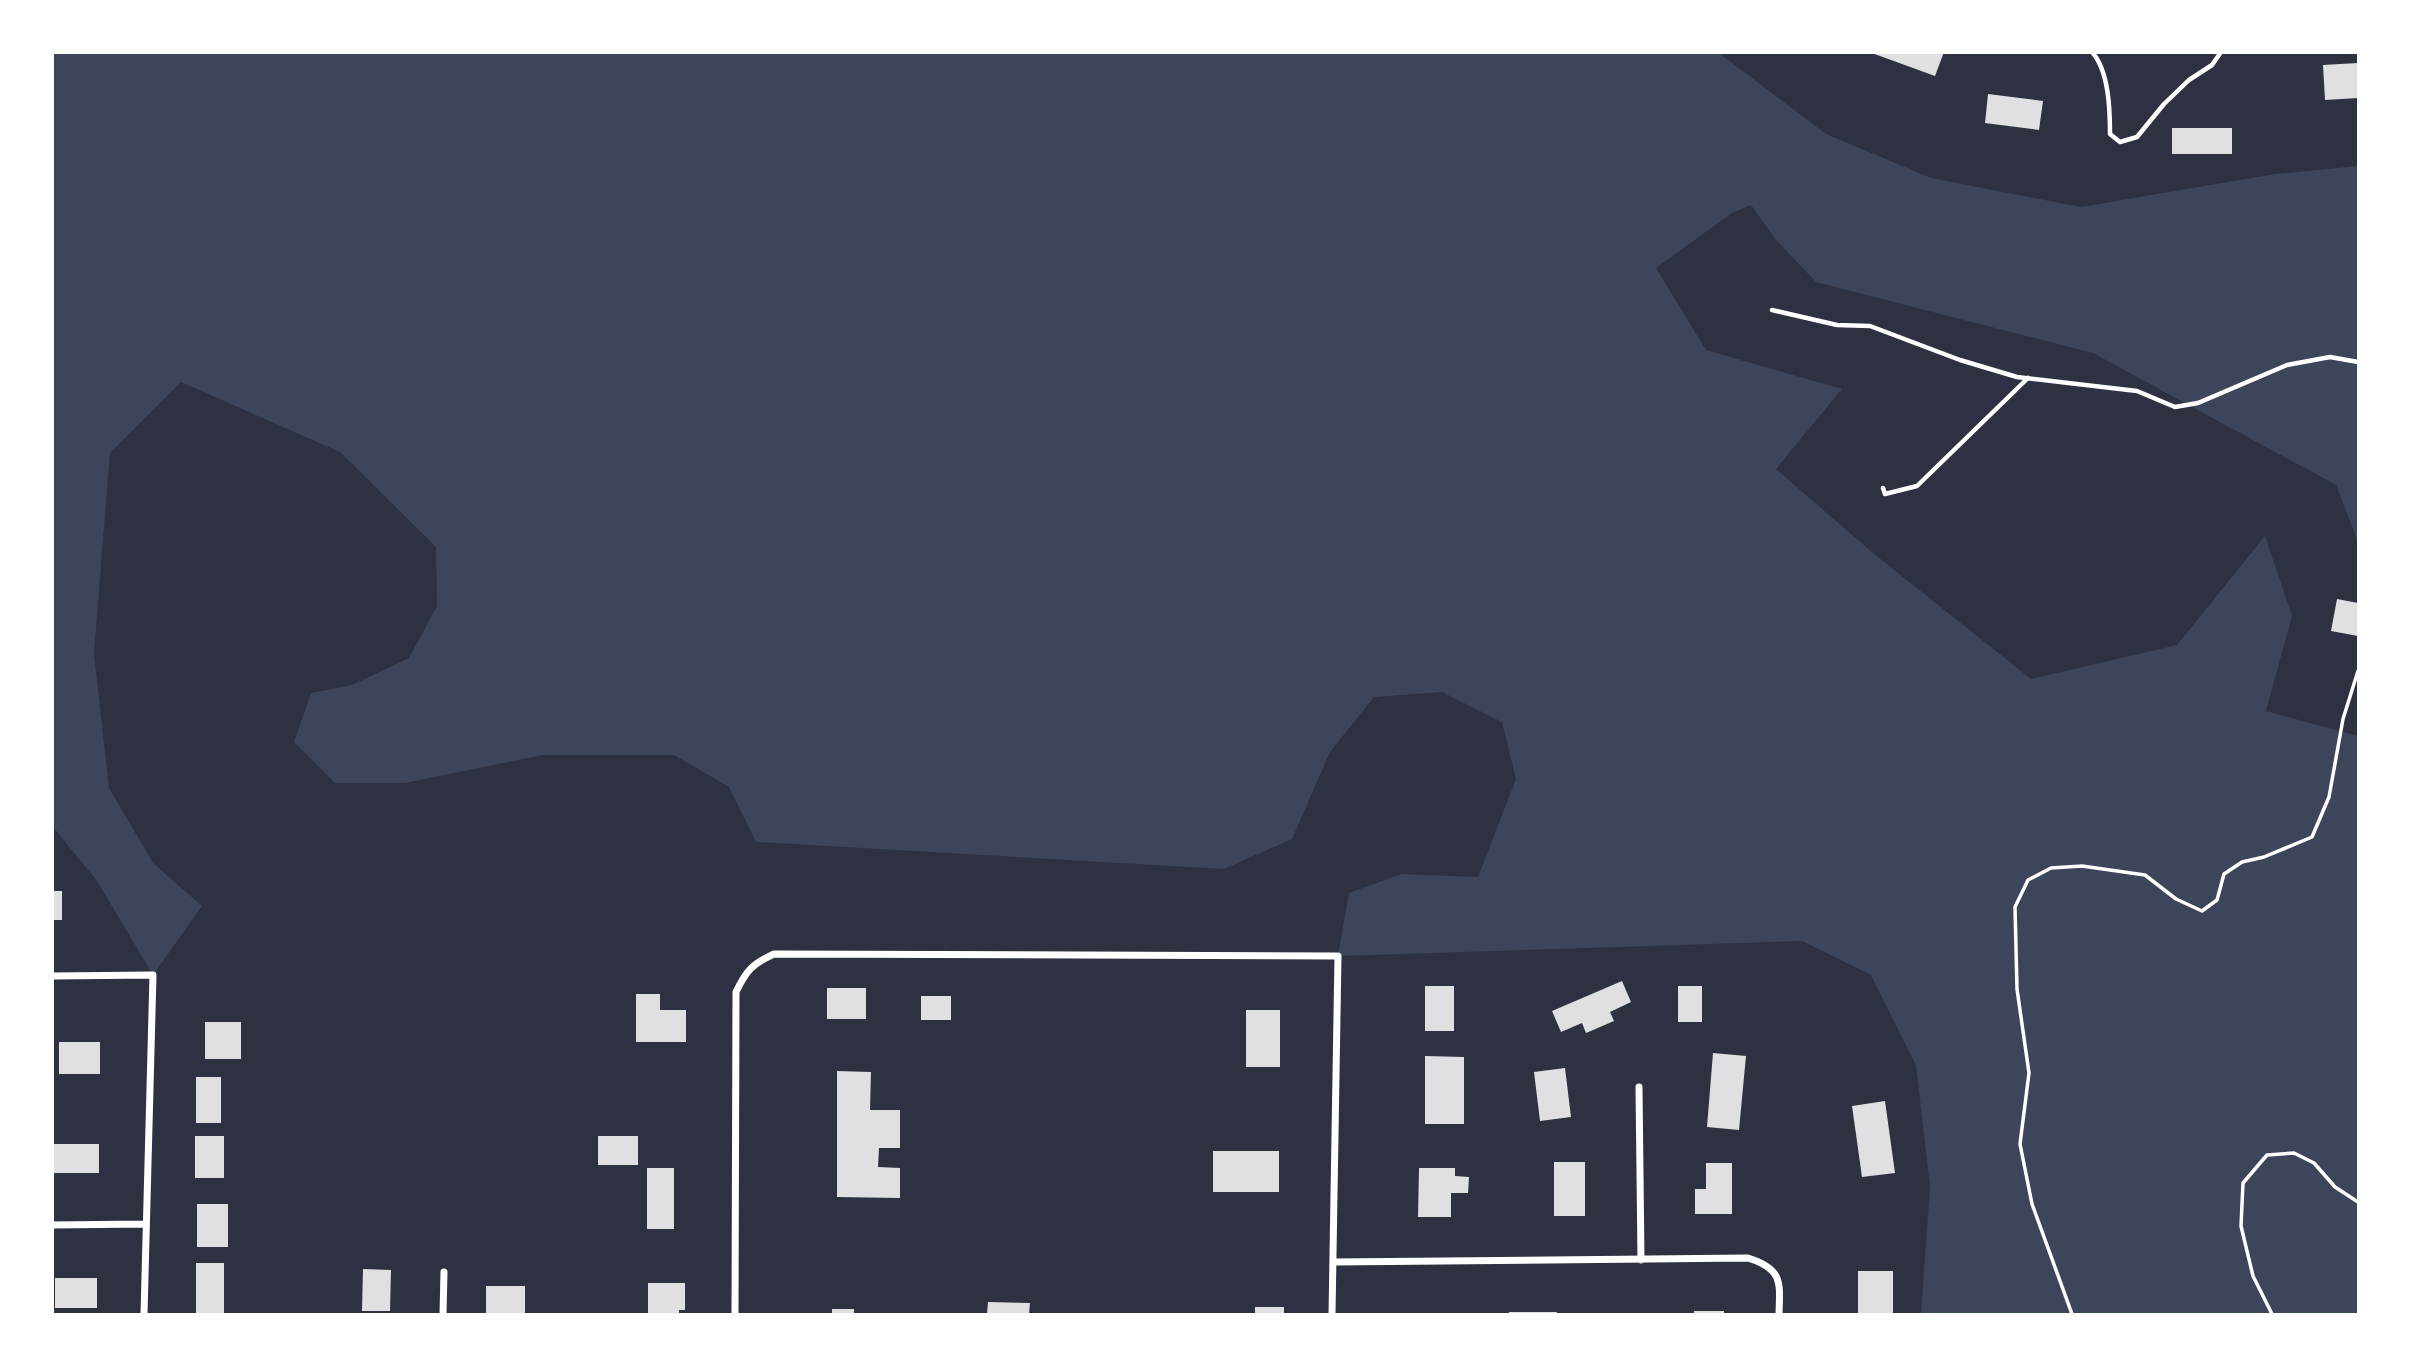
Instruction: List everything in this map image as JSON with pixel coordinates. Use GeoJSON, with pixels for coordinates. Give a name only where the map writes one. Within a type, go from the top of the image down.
{"type":"FeatureCollection","features":[{"type":"Feature","properties":{"kind":"street"},"geometry":{"type":"LineString","coordinates":[[735,1314],[736,992],[744,975],[757,962],[774,954],[1338,956],[1332,1314]]}},
{"type":"Feature","properties":{"kind":"street"},"geometry":{"type":"LineString","coordinates":[[52,976],[153,975],[144,1314]]}},
{"type":"Feature","properties":{"kind":"street"},"geometry":{"type":"LineString","coordinates":[[1639,1087],[1641,1260]]}},
{"type":"Feature","properties":{"kind":"street"},"geometry":{"type":"LineString","coordinates":[[52,1225],[145,1224]]}},
{"type":"Feature","properties":{"kind":"street"},"geometry":{"type":"LineString","coordinates":[[1333,1262],[1748,1258],[1768,1264],[1777,1277],[1780,1287],[1779,1314]]}},
{"type":"Feature","properties":{"kind":"street"},"geometry":{"type":"LineString","coordinates":[[443,1314],[444,1272]]}},
{"type":"Feature","properties":{"kind":"lane"},"geometry":{"type":"LineString","coordinates":[[2092,52],[2098,59],[2110,105],[2110,134],[2120,142],[2137,137],[2164,104],[2189,80],[2212,65],[2221,52]]}},
{"type":"Feature","properties":{"kind":"lane"},"geometry":{"type":"LineString","coordinates":[[1772,310],[1837,325],[1870,326],[1960,360],[2028,378],[2137,391],[2175,407],[2198,403],[2287,365],[2330,357],[2358,362]]}},
{"type":"Feature","properties":{"kind":"lane"},"geometry":{"type":"LineString","coordinates":[[1883,488],[1885,494],[1917,486],[2028,378]]}},
{"type":"Feature","properties":{"kind":"path"},"geometry":{"type":"LineString","coordinates":[[2072,1314],[2032,1204],[2020,1144],[2029,1073],[2017,989],[2015,907],[2028,880],[2051,868],[2082,866],[2145,875],[2176,899],[2203,911],[2217,900],[2224,874],[2242,862],[2264,857],[2312,837],[2329,797],[2343,719],[2358,671]]}},
{"type":"Feature","properties":{"kind":"path"},"geometry":{"type":"LineString","coordinates":[[2272,1314],[2253,1276],[2241,1226],[2243,1183],[2267,1155],[2294,1153],[2314,1163],[2335,1187],[2358,1202]]}},
{"type":"Feature","properties":{"kind":"shaded area"},"geometry":{"type":"Polygon","coordinates":[[[52,53],[1719,53],[1826,134],[1931,178],[2081,207],[2275,174],[2358,166],[2358,542],[2336,485],[2093,353],[1816,282],[1776,240],[1751,205],[1732,213],[1656,268],[1706,350],[1842,389],[1776,469],[1873,553],[2031,679],[2177,645],[2265,536],[2292,616],[2266,711],[2358,736],[2358,1314],[1921,1314],[1930,1187],[1916,1065],[1871,975],[1802,941],[1338,956],[1349,893],[1401,874],[1478,877],[1516,779],[1502,722],[1442,692],[1374,697],[1330,752],[1292,839],[1224,869],[756,842],[729,787],[674,755],[543,755],[405,783],[335,783],[294,742],[311,693],[352,685],[409,658],[437,606],[436,547],[340,452],[181,382],[110,453],[94,653],[109,788],[153,863],[202,906],[153,975],[97,881],[53,827],[52,53]]]}},
{"type":"Feature","properties":{"kind":"building"},"geometry":{"type":"Polygon","coordinates":[[[1869,52],[1944,52],[1935,76],[1869,52]]]}},
{"type":"Feature","properties":{"kind":"building"},"geometry":{"type":"Polygon","coordinates":[[[2358,63],[2358,98],[2325,100],[2323,65],[2358,63]]]}},
{"type":"Feature","properties":{"kind":"building"},"geometry":{"type":"Polygon","coordinates":[[[1988,94],[2043,101],[2039,130],[1985,123],[1988,94]]]}},
{"type":"Feature","properties":{"kind":"building"},"geometry":{"type":"Polygon","coordinates":[[[2172,128],[2232,128],[2232,154],[2172,154],[2172,128]]]}},
{"type":"Feature","properties":{"kind":"building"},"geometry":{"type":"Polygon","coordinates":[[[2337,599],[2358,603],[2358,636],[2331,631],[2337,599]]]}},
{"type":"Feature","properties":{"kind":"building"},"geometry":{"type":"Polygon","coordinates":[[[52,891],[62,891],[62,920],[52,920],[52,891]]]}},
{"type":"Feature","properties":{"kind":"building"},"geometry":{"type":"Polygon","coordinates":[[[1622,981],[1631,1002],[1610,1012],[1614,1021],[1586,1033],[1582,1023],[1561,1032],[1552,1011],[1622,981]]]}},
{"type":"Feature","properties":{"kind":"building"},"geometry":{"type":"Polygon","coordinates":[[[1425,986],[1454,986],[1454,1031],[1425,1031],[1425,986]]]}},
{"type":"Feature","properties":{"kind":"building"},"geometry":{"type":"Polygon","coordinates":[[[1678,986],[1702,986],[1702,1022],[1678,1022],[1678,986]]]}},
{"type":"Feature","properties":{"kind":"building"},"geometry":{"type":"Polygon","coordinates":[[[827,988],[866,988],[866,1019],[827,1019],[827,988]]]}},
{"type":"Feature","properties":{"kind":"building"},"geometry":{"type":"Polygon","coordinates":[[[636,994],[660,994],[660,1010],[686,1010],[686,1042],[636,1042],[636,994]]]}},
{"type":"Feature","properties":{"kind":"building"},"geometry":{"type":"Polygon","coordinates":[[[921,996],[951,996],[951,1020],[921,1020],[921,996]]]}},
{"type":"Feature","properties":{"kind":"building"},"geometry":{"type":"Polygon","coordinates":[[[1246,1010],[1280,1010],[1280,1067],[1246,1067],[1246,1010]]]}},
{"type":"Feature","properties":{"kind":"building"},"geometry":{"type":"Polygon","coordinates":[[[205,1022],[241,1022],[241,1059],[205,1059],[205,1022]]]}},
{"type":"Feature","properties":{"kind":"building"},"geometry":{"type":"Polygon","coordinates":[[[59,1042],[100,1042],[100,1074],[59,1074],[59,1042]]]}},
{"type":"Feature","properties":{"kind":"building"},"geometry":{"type":"Polygon","coordinates":[[[1713,1053],[1746,1056],[1739,1130],[1707,1127],[1713,1053]]]}},
{"type":"Feature","properties":{"kind":"building"},"geometry":{"type":"Polygon","coordinates":[[[1425,1056],[1464,1057],[1464,1124],[1425,1124],[1425,1056]]]}},
{"type":"Feature","properties":{"kind":"building"},"geometry":{"type":"Polygon","coordinates":[[[1565,1068],[1571,1117],[1540,1121],[1534,1072],[1565,1068]]]}},
{"type":"Feature","properties":{"kind":"building"},"geometry":{"type":"Polygon","coordinates":[[[837,1071],[871,1072],[870,1110],[900,1110],[900,1148],[879,1148],[878,1167],[900,1168],[900,1198],[837,1197],[837,1071]]]}},
{"type":"Feature","properties":{"kind":"building"},"geometry":{"type":"Polygon","coordinates":[[[196,1077],[221,1077],[221,1123],[196,1123],[196,1077]]]}},
{"type":"Feature","properties":{"kind":"building"},"geometry":{"type":"Polygon","coordinates":[[[1885,1101],[1895,1173],[1862,1177],[1852,1106],[1885,1101]]]}},
{"type":"Feature","properties":{"kind":"building"},"geometry":{"type":"Polygon","coordinates":[[[195,1136],[224,1136],[224,1178],[195,1178],[195,1136]]]}},
{"type":"Feature","properties":{"kind":"building"},"geometry":{"type":"Polygon","coordinates":[[[598,1136],[638,1136],[638,1165],[598,1165],[598,1136]]]}},
{"type":"Feature","properties":{"kind":"building"},"geometry":{"type":"Polygon","coordinates":[[[54,1144],[99,1144],[99,1173],[54,1173],[54,1144]]]}},
{"type":"Feature","properties":{"kind":"building"},"geometry":{"type":"Polygon","coordinates":[[[1213,1151],[1279,1151],[1279,1192],[1213,1192],[1213,1151]]]}},
{"type":"Feature","properties":{"kind":"building"},"geometry":{"type":"Polygon","coordinates":[[[1554,1162],[1585,1162],[1585,1216],[1554,1216],[1554,1162]]]}},
{"type":"Feature","properties":{"kind":"building"},"geometry":{"type":"Polygon","coordinates":[[[1706,1163],[1732,1163],[1732,1214],[1695,1214],[1695,1189],[1706,1189],[1706,1163]]]}},
{"type":"Feature","properties":{"kind":"building"},"geometry":{"type":"Polygon","coordinates":[[[647,1168],[674,1168],[674,1229],[647,1229],[647,1168]]]}},
{"type":"Feature","properties":{"kind":"building"},"geometry":{"type":"Polygon","coordinates":[[[1419,1168],[1455,1168],[1455,1176],[1469,1177],[1468,1193],[1451,1193],[1451,1217],[1418,1217],[1419,1168]]]}},
{"type":"Feature","properties":{"kind":"building"},"geometry":{"type":"Polygon","coordinates":[[[197,1204],[228,1204],[228,1247],[197,1247],[197,1204]]]}},
{"type":"Feature","properties":{"kind":"building"},"geometry":{"type":"Polygon","coordinates":[[[196,1263],[224,1263],[224,1314],[196,1314],[196,1263]]]}},
{"type":"Feature","properties":{"kind":"building"},"geometry":{"type":"Polygon","coordinates":[[[363,1269],[391,1270],[390,1311],[362,1311],[363,1269]]]}},
{"type":"Feature","properties":{"kind":"building"},"geometry":{"type":"Polygon","coordinates":[[[1858,1271],[1893,1271],[1893,1314],[1858,1314],[1858,1271]]]}},
{"type":"Feature","properties":{"kind":"building"},"geometry":{"type":"Polygon","coordinates":[[[55,1278],[97,1278],[97,1308],[55,1308],[55,1278]]]}},
{"type":"Feature","properties":{"kind":"building"},"geometry":{"type":"Polygon","coordinates":[[[648,1283],[685,1283],[685,1310],[679,1310],[679,1314],[648,1314],[648,1283]]]}},
{"type":"Feature","properties":{"kind":"building"},"geometry":{"type":"Polygon","coordinates":[[[486,1286],[525,1286],[525,1314],[486,1314],[486,1286]]]}},
{"type":"Feature","properties":{"kind":"building"},"geometry":{"type":"Polygon","coordinates":[[[988,1302],[1030,1303],[1029,1314],[987,1314],[988,1302]]]}},
{"type":"Feature","properties":{"kind":"building"},"geometry":{"type":"Polygon","coordinates":[[[1255,1307],[1284,1307],[1284,1314],[1255,1314],[1255,1307]]]}},
{"type":"Feature","properties":{"kind":"building"},"geometry":{"type":"Polygon","coordinates":[[[832,1309],[854,1309],[854,1314],[832,1314],[832,1309]]]}},
{"type":"Feature","properties":{"kind":"building"},"geometry":{"type":"Polygon","coordinates":[[[1694,1311],[1724,1311],[1724,1314],[1694,1314],[1694,1311]]]}},
{"type":"Feature","properties":{"kind":"building"},"geometry":{"type":"Polygon","coordinates":[[[1557,1312],[1557,1314],[1509,1314],[1557,1312]]]}}]}
